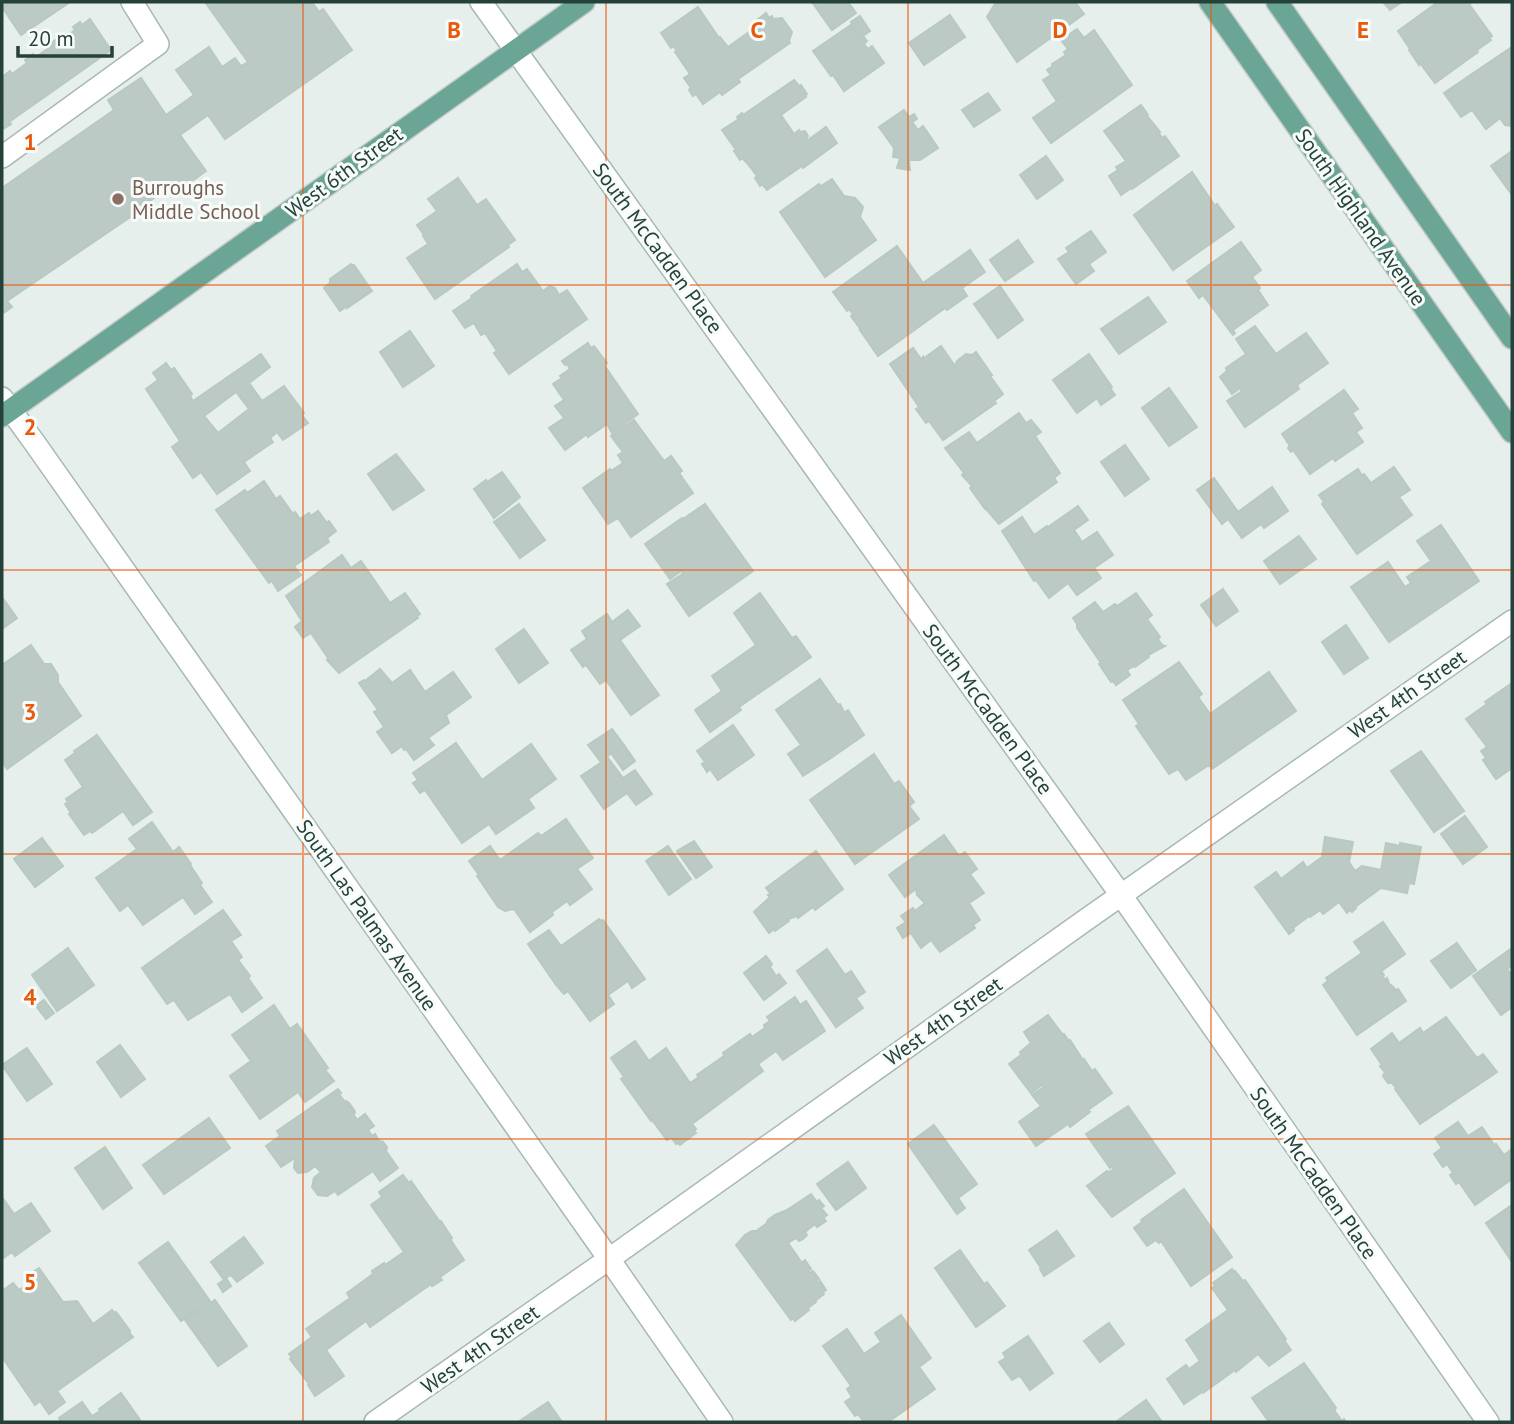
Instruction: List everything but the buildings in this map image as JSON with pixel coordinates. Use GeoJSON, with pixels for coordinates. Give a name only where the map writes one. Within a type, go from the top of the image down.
{"type":"FeatureCollection","features":[{"type":"Feature","properties":{"kind":"main road","name":"West 6th Street"},"geometry":{"type":"LineString","coordinates":[[5,408],[584,2]]}},
{"type":"Feature","properties":{"kind":"main road","name":"South Highland Avenue"},"geometry":{"type":"LineString","coordinates":[[1210,2],[1512,432]]}},
{"type":"Feature","properties":{"kind":"main road"},"geometry":{"type":"LineString","coordinates":[[1277,2],[1512,338]]}},
{"type":"Feature","properties":{"kind":"street"},"geometry":{"type":"LineString","coordinates":[[2,157],[158,44],[132,2]]}},
{"type":"Feature","properties":{"kind":"street","name":"South McCadden Place"},"geometry":{"type":"LineString","coordinates":[[481,2],[1121,895],[1488,1422]]}},
{"type":"Feature","properties":{"kind":"street","name":"South Las Palmas Avenue"},"geometry":{"type":"LineString","coordinates":[[5,408],[34,442],[722,1422]]}},
{"type":"Feature","properties":{"kind":"street","name":"West 4th Street"},"geometry":{"type":"LineString","coordinates":[[374,1422],[1512,621]]}},
{"type":"Feature","properties":{"kind":"place","name":"Burroughs Middle School"},"geometry":{"type":"Point","coordinates":[118,199]}}]}
